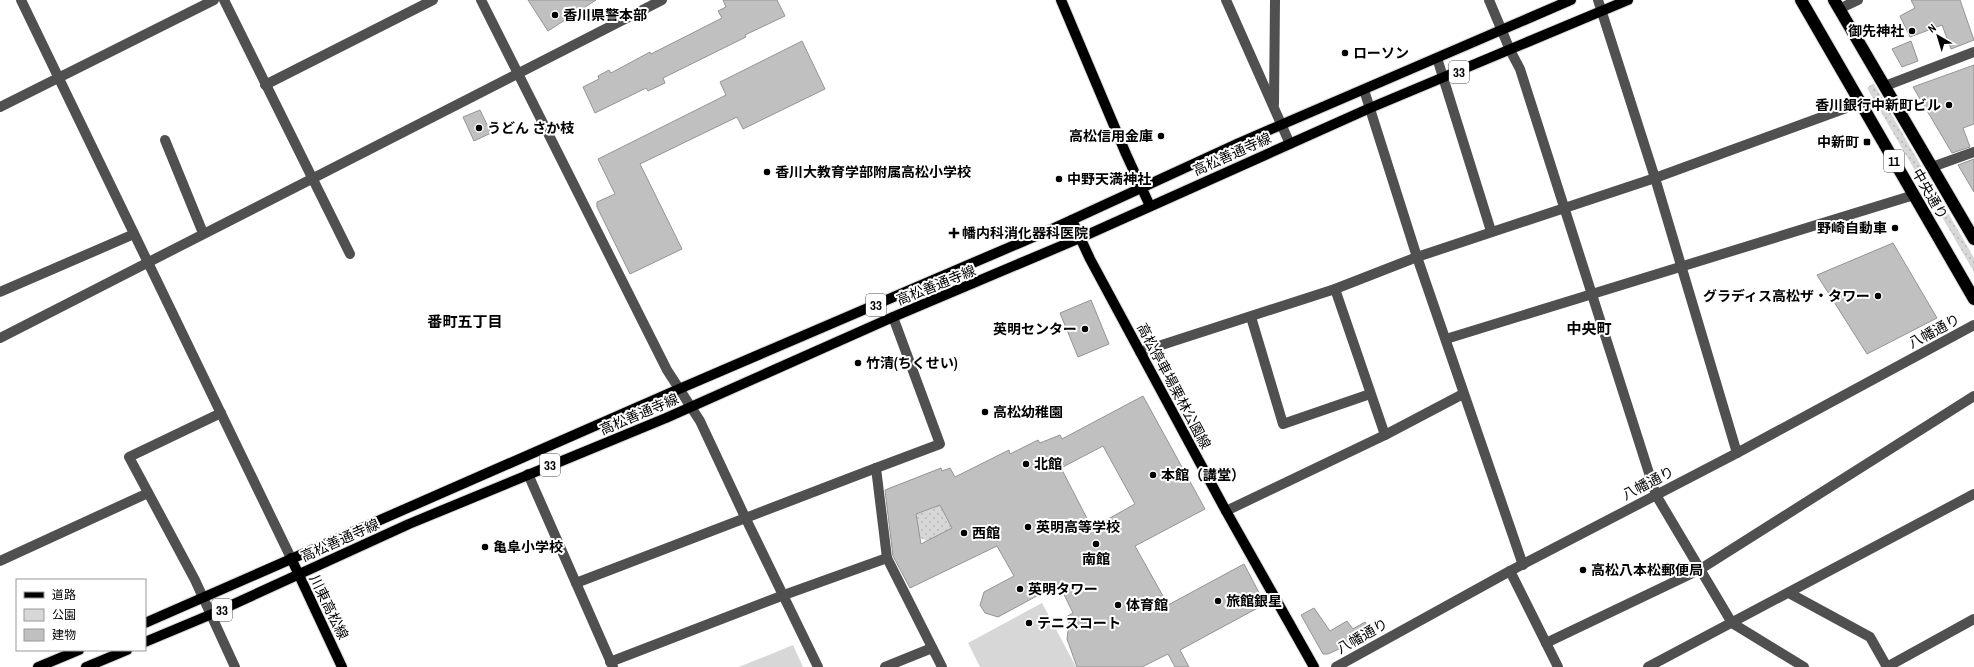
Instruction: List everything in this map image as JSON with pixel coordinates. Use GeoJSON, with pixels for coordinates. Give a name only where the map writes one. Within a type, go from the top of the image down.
{"type":"FeatureCollection","features":[{"type":"Feature","properties":{"kind":"highway","name":"中央通り"},"geometry":{"type":"LineString","coordinates":[[1801,0],[1974,299]]}},
{"type":"Feature","properties":{"kind":"highway","name":"中央通り"},"geometry":{"type":"LineString","coordinates":[[1837,4],[1974,239]]}},
{"type":"Feature","properties":{"kind":"main road"},"geometry":{"type":"LineString","coordinates":[[1061,0],[1150,206]]}},
{"type":"Feature","properties":{"kind":"main road","name":"高松善通寺線"},"geometry":{"type":"LineString","coordinates":[[146,622],[679,389],[1072,220],[1141,187],[1571,0]]}},
{"type":"Feature","properties":{"kind":"main road","name":"高松善通寺線"},"geometry":{"type":"LineString","coordinates":[[146,642],[212,614],[409,524],[691,407],[893,317],[1080,238],[1370,108],[1603,12],[1628,0]]}},
{"type":"Feature","properties":{"kind":"main road","name":"高松停車場栗林公園線"},"geometry":{"type":"LineString","coordinates":[[1072,220],[1140,352],[1226,511],[1314,667]]}},
{"type":"Feature","properties":{"kind":"main road","name":"川東高松線"},"geometry":{"type":"LineString","coordinates":[[291,558],[342,667]]}},
{"type":"Feature","properties":{"kind":"main road"},"geometry":{"type":"LineString","coordinates":[[38,667],[77,651]]}},
{"type":"Feature","properties":{"kind":"main road"},"geometry":{"type":"LineString","coordinates":[[86,667],[125,651]]}},
{"type":"Feature","properties":{"kind":"street"},"geometry":{"type":"LineString","coordinates":[[22,0],[291,558]]}},
{"type":"Feature","properties":{"kind":"street"},"geometry":{"type":"LineString","coordinates":[[0,107],[214,0]]}},
{"type":"Feature","properties":{"kind":"street"},"geometry":{"type":"LineString","coordinates":[[224,0],[350,254]]}},
{"type":"Feature","properties":{"kind":"street"},"geometry":{"type":"LineString","coordinates":[[265,85],[433,0]]}},
{"type":"Feature","properties":{"kind":"street"},"geometry":{"type":"LineString","coordinates":[[481,0],[667,370],[700,421],[818,667]]}},
{"type":"Feature","properties":{"kind":"street"},"geometry":{"type":"LineString","coordinates":[[0,338],[203,233],[312,180],[662,0]]}},
{"type":"Feature","properties":{"kind":"street"},"geometry":{"type":"LineString","coordinates":[[1226,0],[1290,144]]}},
{"type":"Feature","properties":{"kind":"street"},"geometry":{"type":"LineString","coordinates":[[1274,106],[1275,0]]}},
{"type":"Feature","properties":{"kind":"street"},"geometry":{"type":"LineString","coordinates":[[1489,0],[1510,50],[1520,69],[1563,208],[1593,295],[1656,495],[1699,570],[1732,623],[1804,667]]}},
{"type":"Feature","properties":{"kind":"street"},"geometry":{"type":"LineString","coordinates":[[1598,0],[1654,178],[1737,453]]}},
{"type":"Feature","properties":{"kind":"street"},"geometry":{"type":"LineString","coordinates":[[1837,4],[1858,0]]}},
{"type":"Feature","properties":{"kind":"street"},"geometry":{"type":"LineString","coordinates":[[1885,86],[1974,52]]}},
{"type":"Feature","properties":{"kind":"street"},"geometry":{"type":"LineString","coordinates":[[1437,58],[1491,231]]}},
{"type":"Feature","properties":{"kind":"street"},"geometry":{"type":"LineString","coordinates":[[1364,90],[1417,257],[1446,339],[1463,394],[1523,564]]}},
{"type":"Feature","properties":{"kind":"street"},"geometry":{"type":"LineString","coordinates":[[1140,352],[1335,289],[1417,257],[1491,231],[1654,178],[1860,103]]}},
{"type":"Feature","properties":{"kind":"street"},"geometry":{"type":"LineString","coordinates":[[165,140],[203,233]]}},
{"type":"Feature","properties":{"kind":"street"},"geometry":{"type":"LineString","coordinates":[[1932,167],[1974,152]]}},
{"type":"Feature","properties":{"kind":"street"},"geometry":{"type":"LineString","coordinates":[[1446,339],[1914,195]]}},
{"type":"Feature","properties":{"kind":"street"},"geometry":{"type":"LineString","coordinates":[[0,292],[134,234]]}},
{"type":"Feature","properties":{"kind":"street"},"geometry":{"type":"LineString","coordinates":[[1335,289],[1385,435]]}},
{"type":"Feature","properties":{"kind":"street"},"geometry":{"type":"LineString","coordinates":[[576,583],[745,517],[940,444],[893,317]]}},
{"type":"Feature","properties":{"kind":"street"},"geometry":{"type":"LineString","coordinates":[[1251,317],[1283,424],[1370,394]]}},
{"type":"Feature","properties":{"kind":"street","name":"八幡通り"},"geometry":{"type":"LineString","coordinates":[[1336,667],[1523,564],[1737,453],[1974,325]]}},
{"type":"Feature","properties":{"kind":"street"},"geometry":{"type":"LineString","coordinates":[[1226,511],[1385,435],[1463,394]]}},
{"type":"Feature","properties":{"kind":"street"},"geometry":{"type":"LineString","coordinates":[[1546,643],[1699,570],[1974,396]]}},
{"type":"Feature","properties":{"kind":"street"},"geometry":{"type":"LineString","coordinates":[[221,413],[129,457],[204,597],[235,667]]}},
{"type":"Feature","properties":{"kind":"street"},"geometry":{"type":"LineString","coordinates":[[876,468],[887,558],[942,667]]}},
{"type":"Feature","properties":{"kind":"street"},"geometry":{"type":"LineString","coordinates":[[528,474],[612,664],[784,595],[887,558]]}},
{"type":"Feature","properties":{"kind":"street"},"geometry":{"type":"LineString","coordinates":[[0,561],[148,493]]}},
{"type":"Feature","properties":{"kind":"street"},"geometry":{"type":"LineString","coordinates":[[1648,667],[1974,494]]}},
{"type":"Feature","properties":{"kind":"street"},"geometry":{"type":"LineString","coordinates":[[1510,572],[1546,643],[1554,666]]}},
{"type":"Feature","properties":{"kind":"street"},"geometry":{"type":"LineString","coordinates":[[1789,593],[1870,637],[1887,667],[1973,622]]}},
{"type":"Feature","properties":{"kind":"street"},"geometry":{"type":"LineString","coordinates":[[886,667],[932,648]]}},
{"type":"Feature","properties":{"kind":"green space"},"geometry":{"type":"Polygon","coordinates":[[[1874,84],[1974,258],[1974,272],[1867,88],[1874,84]]]}},
{"type":"Feature","properties":{"kind":"green space"},"geometry":{"type":"Polygon","coordinates":[[[940,505],[952,528],[927,541],[920,538],[916,514],[940,505]]]}},
{"type":"Feature","properties":{"kind":"green space","name":"テニスコート"},"geometry":{"type":"Polygon","coordinates":[[[1042,603],[1076,667],[980,667],[968,643],[1042,603]]]}},
{"type":"Feature","properties":{"kind":"green space"},"geometry":{"type":"Polygon","coordinates":[[[793,645],[803,667],[739,667],[793,645]]]}},
{"type":"Feature","properties":{"kind":"building","name":"香川県警本部"},"geometry":{"type":"Polygon","coordinates":[[[528,0],[596,0],[548,31],[528,0]]]}},
{"type":"Feature","properties":{"kind":"building"},"geometry":{"type":"Polygon","coordinates":[[[723,0],[777,0],[785,16],[663,78],[665,83],[648,91],[646,88],[595,113],[583,87],[599,79],[598,76],[609,70],[611,73],[650,52],[651,54],[722,18],[718,11],[726,7],[723,0]]]}},
{"type":"Feature","properties":{"kind":"building"},"geometry":{"type":"Polygon","coordinates":[[[1911,0],[1960,0],[1974,40],[1951,49],[1942,25],[1910,37],[1900,16],[1915,8],[1911,0]]]}},
{"type":"Feature","properties":{"kind":"building"},"geometry":{"type":"Polygon","coordinates":[[[802,41],[825,89],[743,129],[737,117],[640,164],[682,249],[630,274],[597,207],[597,202],[615,194],[598,159],[726,95],[720,82],[802,41]]]}},
{"type":"Feature","properties":{"kind":"building"},"geometry":{"type":"Polygon","coordinates":[[[1911,41],[1918,61],[1902,67],[1892,49],[1911,41]]]}},
{"type":"Feature","properties":{"kind":"building","name":"香川銀行中新町ビル"},"geometry":{"type":"Polygon","coordinates":[[[1974,65],[1974,124],[1963,128],[1970,147],[1952,153],[1913,87],[1974,65]]]}},
{"type":"Feature","properties":{"kind":"building"},"geometry":{"type":"Polygon","coordinates":[[[480,110],[491,133],[474,141],[463,117],[480,110]]]}},
{"type":"Feature","properties":{"kind":"building"},"geometry":{"type":"Polygon","coordinates":[[[1974,159],[1974,192],[1958,165],[1974,159]]]}},
{"type":"Feature","properties":{"kind":"building","name":"グラディス高松ザ・タワー"},"geometry":{"type":"Polygon","coordinates":[[[1893,243],[1937,318],[1867,354],[1817,275],[1893,243]]]}},
{"type":"Feature","properties":{"kind":"building","name":"英明センター"},"geometry":{"type":"Polygon","coordinates":[[[1091,300],[1109,344],[1078,357],[1060,313],[1091,300]]]}},
{"type":"Feature","properties":{"kind":"building","name":"英明高等学校"},"geometry":{"type":"Polygon","coordinates":[[[1143,396],[1205,509],[1135,546],[1168,605],[1244,564],[1265,604],[1180,650],[1189,667],[1175,667],[1168,654],[1142,667],[1077,667],[1067,639],[1069,622],[1066,617],[1073,613],[1059,584],[998,617],[985,613],[980,605],[984,592],[1014,576],[997,546],[910,588],[893,556],[885,490],[941,468],[942,471],[950,468],[955,477],[1009,450],[1010,454],[1038,440],[1040,443],[1060,435],[1062,439],[1143,396]],[[1103,446],[1061,468],[1092,528],[1135,504],[1103,446]],[[940,505],[916,514],[921,544],[952,528],[940,505]]]}},
{"type":"Feature","properties":{"kind":"building"},"geometry":{"type":"Polygon","coordinates":[[[1314,608],[1330,631],[1347,621],[1353,629],[1365,622],[1372,634],[1328,654],[1323,654],[1301,615],[1314,608]]]}},
{"type":"Feature","properties":{"kind":"place","name":"香川県警本部"},"geometry":{"type":"Point","coordinates":[555,15]}},
{"type":"Feature","properties":{"kind":"place","name":"御先神社"},"geometry":{"type":"Point","coordinates":[1912,31]}},
{"type":"Feature","properties":{"kind":"place","name":"ローソン"},"geometry":{"type":"Point","coordinates":[1345,53]}},
{"type":"Feature","properties":{"kind":"place","name":"香川銀行中新町ビル"},"geometry":{"type":"Point","coordinates":[1949,105]}},
{"type":"Feature","properties":{"kind":"place","name":"うどん さか枝"},"geometry":{"type":"Point","coordinates":[479,128]}},
{"type":"Feature","properties":{"kind":"place","name":"高松信用金庫"},"geometry":{"type":"Point","coordinates":[1161,136]}},
{"type":"Feature","properties":{"kind":"place","name":"中新町"},"geometry":{"type":"Point","coordinates":[1867,142]}},
{"type":"Feature","properties":{"kind":"place","name":"香川大教育学部附属高松小学校"},"geometry":{"type":"Point","coordinates":[767,172]}},
{"type":"Feature","properties":{"kind":"place","name":"中野天満神社"},"geometry":{"type":"Point","coordinates":[1059,179]}},
{"type":"Feature","properties":{"kind":"place","name":"野崎自動車"},"geometry":{"type":"Point","coordinates":[1895,228]}},
{"type":"Feature","properties":{"kind":"place","name":"幡内科消化器科医院"},"geometry":{"type":"Point","coordinates":[954,233]}},
{"type":"Feature","properties":{"kind":"place","name":"グラディス高松ザ・タワー"},"geometry":{"type":"Point","coordinates":[1878,296]}},
{"type":"Feature","properties":{"kind":"place","name":"英明センター"},"geometry":{"type":"Point","coordinates":[1085,329]}},
{"type":"Feature","properties":{"kind":"place","name":"竹清(ちくせい)"},"geometry":{"type":"Point","coordinates":[858,363]}},
{"type":"Feature","properties":{"kind":"place","name":"高松幼稚園"},"geometry":{"type":"Point","coordinates":[985,412]}},
{"type":"Feature","properties":{"kind":"place","name":"北館"},"geometry":{"type":"Point","coordinates":[1026,464]}},
{"type":"Feature","properties":{"kind":"place","name":"本館（講堂）"},"geometry":{"type":"Point","coordinates":[1153,475]}},
{"type":"Feature","properties":{"kind":"place","name":"英明高等学校"},"geometry":{"type":"Point","coordinates":[1028,527]}},
{"type":"Feature","properties":{"kind":"place","name":"西館"},"geometry":{"type":"Point","coordinates":[964,533]}},
{"type":"Feature","properties":{"kind":"place","name":"南館"},"geometry":{"type":"Point","coordinates":[1096,544]}},
{"type":"Feature","properties":{"kind":"place","name":"亀阜小学校"},"geometry":{"type":"Point","coordinates":[485,547]}},
{"type":"Feature","properties":{"kind":"place","name":"高松八本松郵便局"},"geometry":{"type":"Point","coordinates":[1583,570]}},
{"type":"Feature","properties":{"kind":"place","name":"英明タワー"},"geometry":{"type":"Point","coordinates":[1020,589]}},
{"type":"Feature","properties":{"kind":"place","name":"旅館銀星"},"geometry":{"type":"Point","coordinates":[1218,601]}},
{"type":"Feature","properties":{"kind":"place","name":"体育館"},"geometry":{"type":"Point","coordinates":[1118,605]}},
{"type":"Feature","properties":{"kind":"place","name":"テニスコート"},"geometry":{"type":"Point","coordinates":[1029,623]}},
{"type":"Feature","properties":{"kind":"district","name":"番町五丁目"},"geometry":{"type":"Point","coordinates":[465,322]}},
{"type":"Feature","properties":{"kind":"district","name":"中央町"},"geometry":{"type":"Point","coordinates":[1589,329]}}]}
